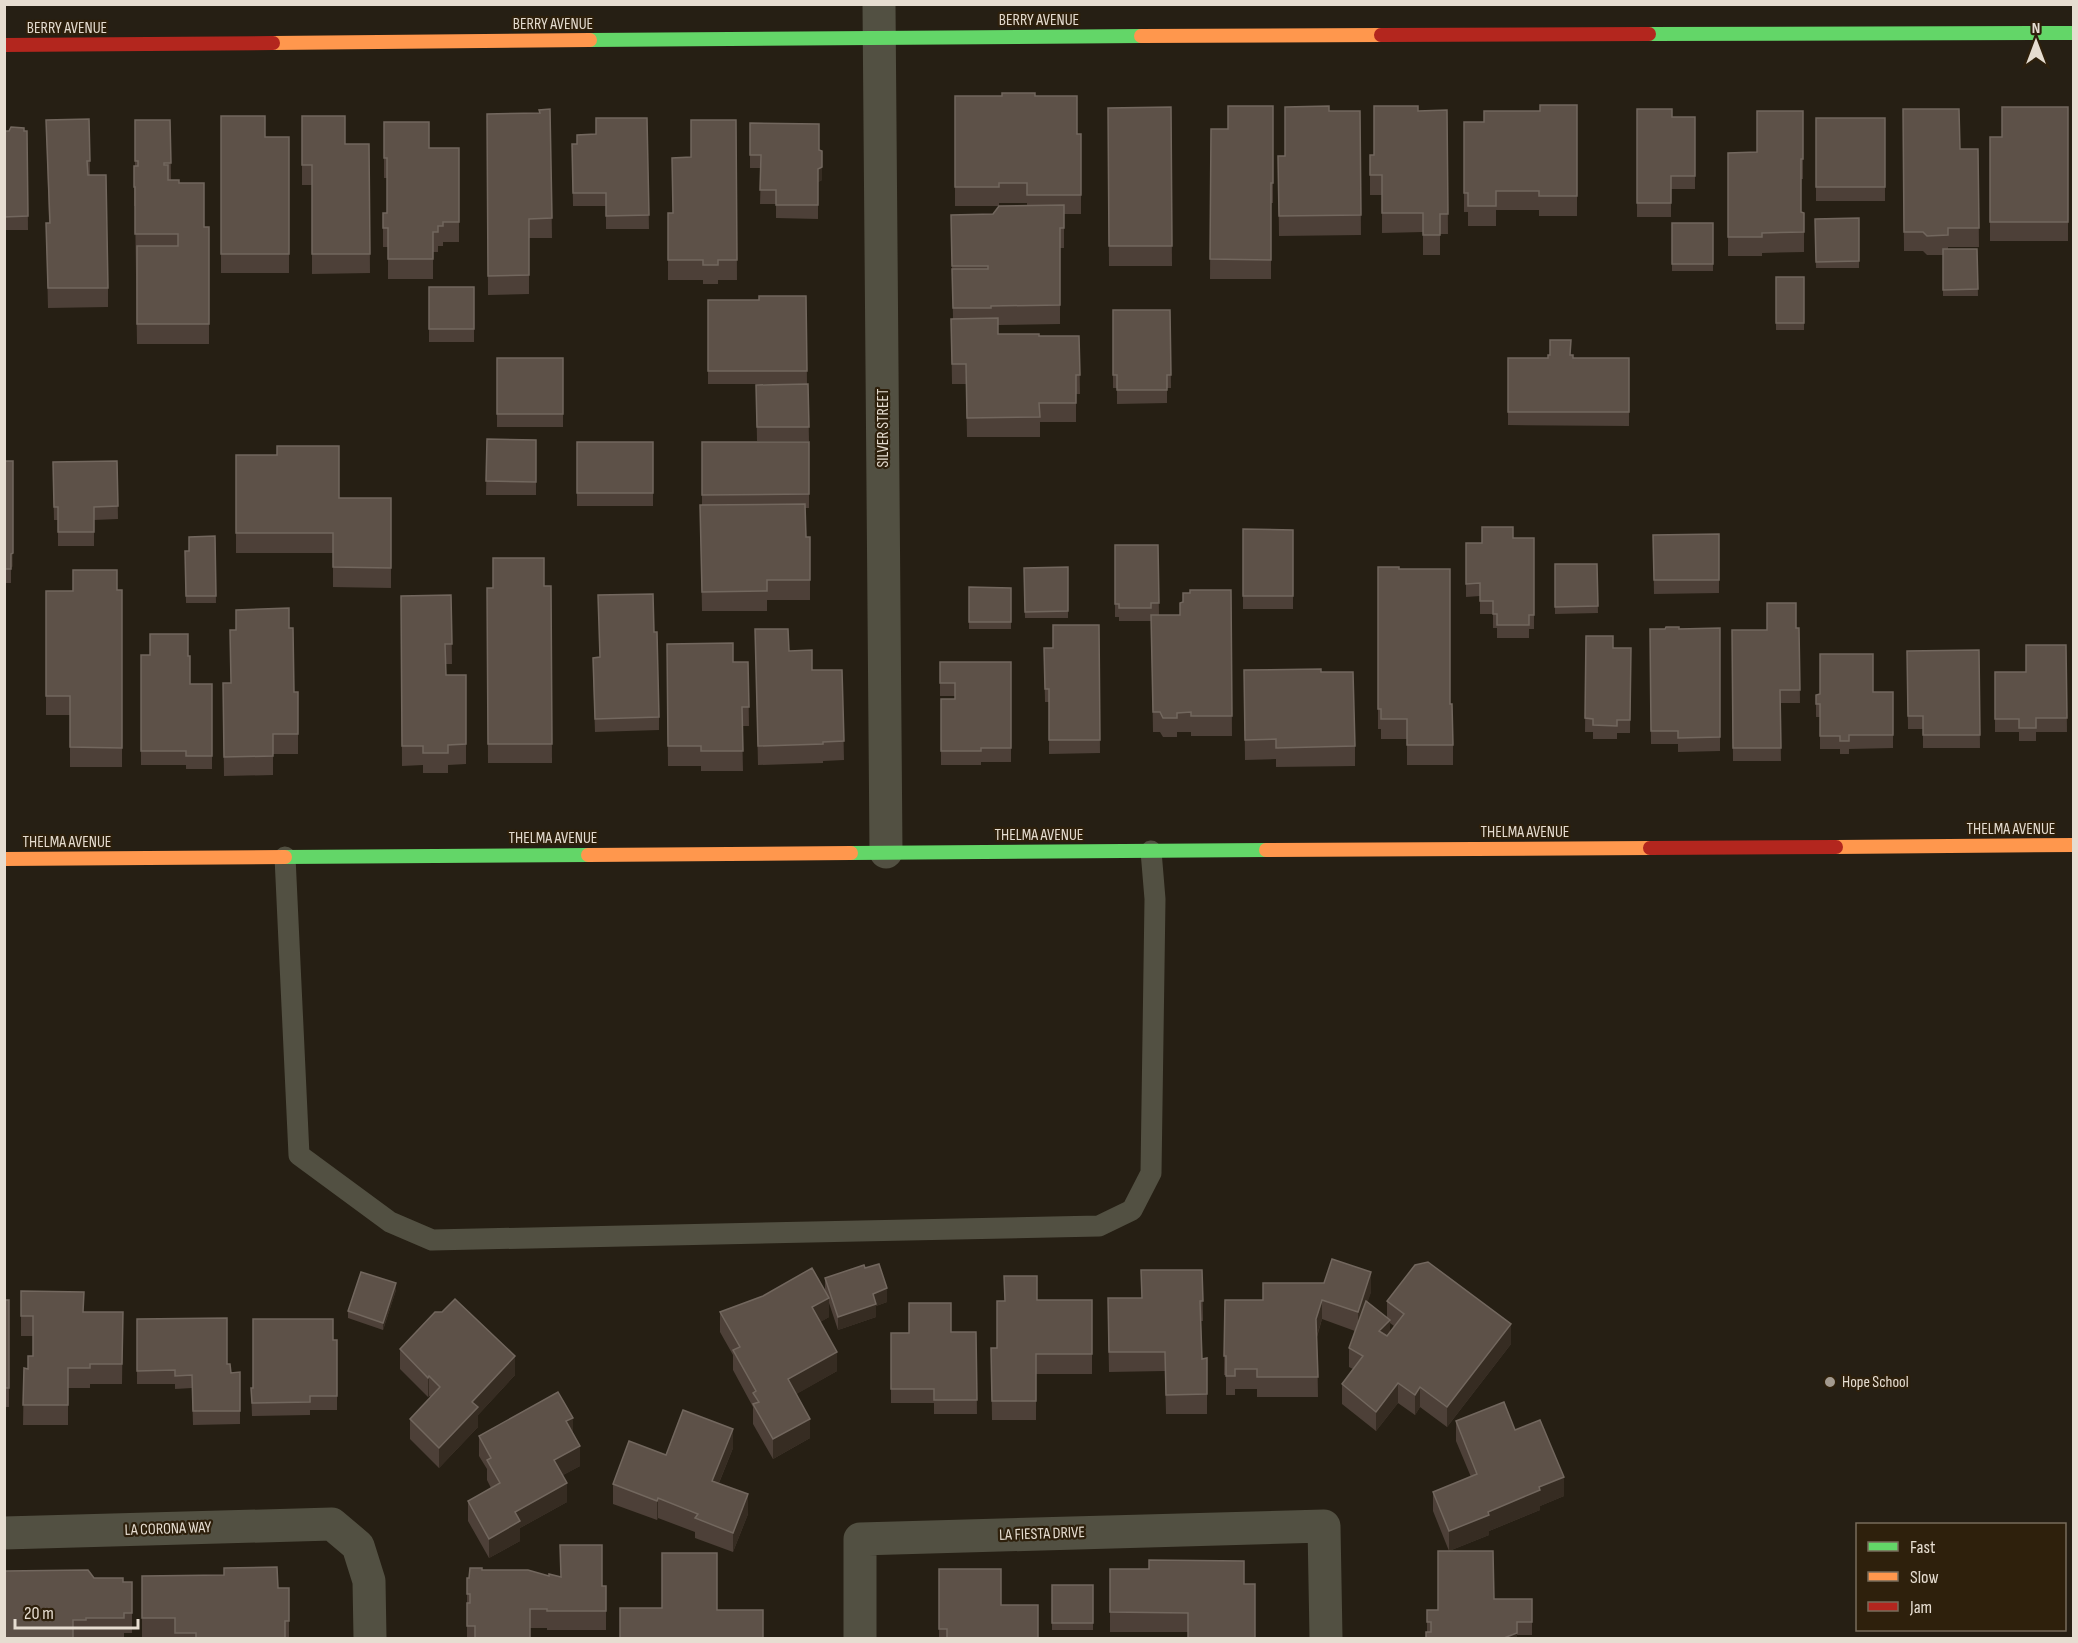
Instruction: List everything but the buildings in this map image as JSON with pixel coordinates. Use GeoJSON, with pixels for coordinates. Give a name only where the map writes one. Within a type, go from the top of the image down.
{"type":"FeatureCollection","features":[{"type":"Feature","properties":{"kind":"street","name":"SILVER STREET"},"geometry":{"type":"LineString","coordinates":[[879,4],[886,852]]}},
{"type":"Feature","properties":{"kind":"street","name":"BERRY AVENUE"},"geometry":{"type":"LineString","coordinates":[[4,45],[879,38],[2073,33]]}},
{"type":"Feature","properties":{"kind":"street","name":"THELMA AVENUE"},"geometry":{"type":"LineString","coordinates":[[4,859],[2073,845]]}},
{"type":"Feature","properties":{"kind":"street","name":"LA CORONA WAY"},"geometry":{"type":"LineString","coordinates":[[4,1533],[332,1524],[358,1545],[369,1581],[370,1638]]}},
{"type":"Feature","properties":{"kind":"street","name":"LA FIESTA DRIVE"},"geometry":{"type":"LineString","coordinates":[[860,1638],[860,1539],[1324,1526],[1326,1638]]}},
{"type":"Feature","properties":{"kind":"lane"},"geometry":{"type":"LineString","coordinates":[[285,857],[299,1155],[390,1222],[432,1240],[1100,1226],[1132,1210],[1151,1173],[1155,899],[1151,851]]}},
{"type":"Feature","properties":{"kind":"traffic: fast"},"geometry":{"type":"LineString","coordinates":[[1649,34],[2074,33]]}},
{"type":"Feature","properties":{"kind":"traffic: fast"},"geometry":{"type":"LineString","coordinates":[[590,40],[1141,36]]}},
{"type":"Feature","properties":{"kind":"traffic: fast"},"geometry":{"type":"LineString","coordinates":[[851,853],[1266,850]]}},
{"type":"Feature","properties":{"kind":"traffic: fast"},"geometry":{"type":"LineString","coordinates":[[285,857],[588,855]]}},
{"type":"Feature","properties":{"kind":"traffic: slow"},"geometry":{"type":"LineString","coordinates":[[1141,36],[1381,35]]}},
{"type":"Feature","properties":{"kind":"traffic: slow"},"geometry":{"type":"LineString","coordinates":[[273,43],[590,40]]}},
{"type":"Feature","properties":{"kind":"traffic: slow"},"geometry":{"type":"LineString","coordinates":[[1836,847],[2074,845]]}},
{"type":"Feature","properties":{"kind":"traffic: slow"},"geometry":{"type":"LineString","coordinates":[[1266,850],[1650,848]]}},
{"type":"Feature","properties":{"kind":"traffic: slow"},"geometry":{"type":"LineString","coordinates":[[588,855],[851,853]]}},
{"type":"Feature","properties":{"kind":"traffic: slow"},"geometry":{"type":"LineString","coordinates":[[4,859],[285,857]]}},
{"type":"Feature","properties":{"kind":"traffic: jam"},"geometry":{"type":"LineString","coordinates":[[1381,35],[1649,34]]}},
{"type":"Feature","properties":{"kind":"traffic: jam"},"geometry":{"type":"LineString","coordinates":[[4,45],[273,43]]}},
{"type":"Feature","properties":{"kind":"traffic: jam"},"geometry":{"type":"LineString","coordinates":[[1650,848],[1836,847]]}},
{"type":"Feature","properties":{"kind":"place","name":"Hope School"},"geometry":{"type":"Point","coordinates":[1830,1382]}}]}
